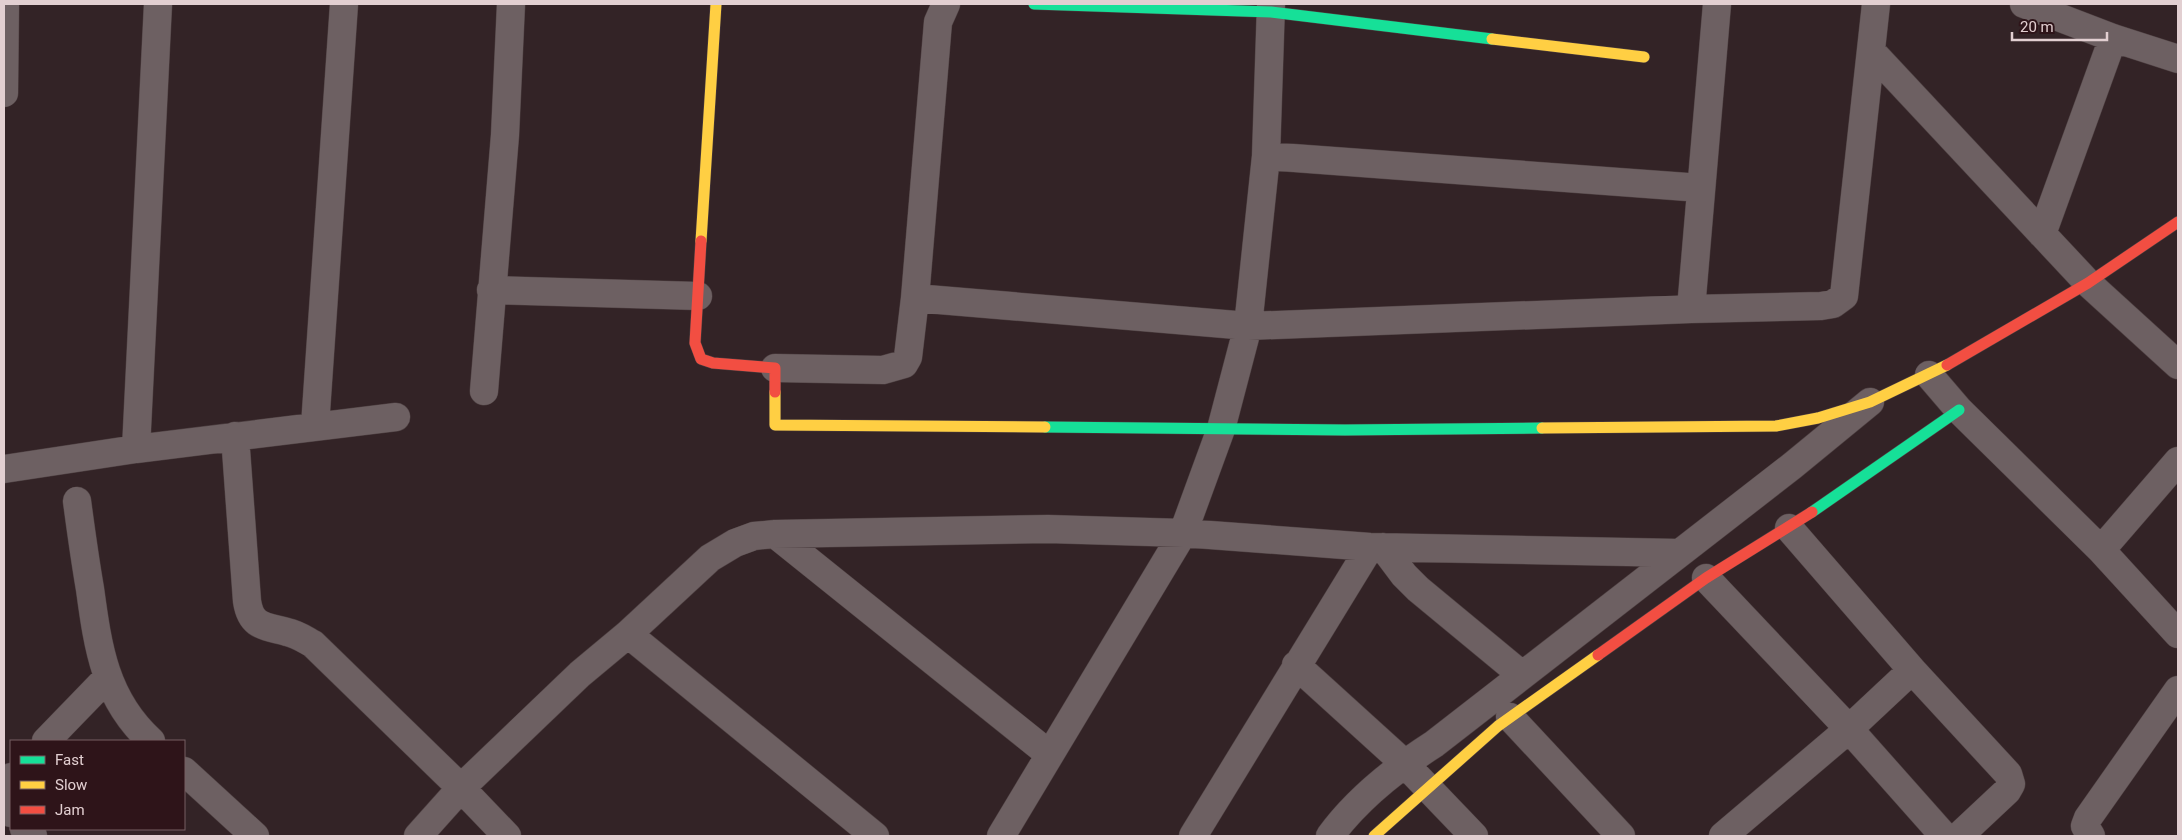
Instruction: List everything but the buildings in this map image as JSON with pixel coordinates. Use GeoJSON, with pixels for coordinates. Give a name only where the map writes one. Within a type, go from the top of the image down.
{"type":"FeatureCollection","features":[{"type":"Feature","properties":{"kind":"street"},"geometry":{"type":"LineString","coordinates":[[4,93],[5,4]]}},
{"type":"Feature","properties":{"kind":"street"},"geometry":{"type":"LineString","coordinates":[[136,448],[158,4]]}},
{"type":"Feature","properties":{"kind":"street"},"geometry":{"type":"LineString","coordinates":[[315,426],[344,4]]}},
{"type":"Feature","properties":{"kind":"street"},"geometry":{"type":"LineString","coordinates":[[484,390],[505,134],[511,4]]}},
{"type":"Feature","properties":{"kind":"street"},"geometry":{"type":"LineString","coordinates":[[716,4],[695,343],[701,358],[713,363],[775,368],[883,370],[904,364],[908,357],[915,298],[938,22],[942,9],[946,4]]}},
{"type":"Feature","properties":{"kind":"street"},"geometry":{"type":"LineString","coordinates":[[1034,4],[1271,8],[1644,57]]}},
{"type":"Feature","properties":{"kind":"street"},"geometry":{"type":"LineString","coordinates":[[1691,309],[1718,4]]}},
{"type":"Feature","properties":{"kind":"street"},"geometry":{"type":"LineString","coordinates":[[915,298],[1248,326],[1691,309],[1821,306],[1833,304],[1844,296],[1876,4]]}},
{"type":"Feature","properties":{"kind":"street"},"geometry":{"type":"LineString","coordinates":[[2024,4],[2113,38],[2176,50]]}},
{"type":"Feature","properties":{"kind":"street"},"geometry":{"type":"LineString","coordinates":[[1001,836],[1183,533],[1221,429],[1248,326],[1266,156],[1271,8]]}},
{"type":"Feature","properties":{"kind":"street"},"geometry":{"type":"LineString","coordinates":[[2042,234],[2113,38]]}},
{"type":"Feature","properties":{"kind":"street"},"geometry":{"type":"LineString","coordinates":[[1872,51],[2088,283],[2178,365]]}},
{"type":"Feature","properties":{"kind":"street"},"geometry":{"type":"LineString","coordinates":[[1266,156],[1701,188]]}},
{"type":"Feature","properties":{"kind":"street"},"geometry":{"type":"LineString","coordinates":[[775,368],[775,425],[1355,430],[1776,426],[1818,418],[1870,402],[1929,375],[2088,283],[2178,222]]}},
{"type":"Feature","properties":{"kind":"street"},"geometry":{"type":"LineString","coordinates":[[491,290],[698,296]]}},
{"type":"Feature","properties":{"kind":"street"},"geometry":{"type":"LineString","coordinates":[[1929,375],[1959,410],[2101,550],[2178,634]]}},
{"type":"Feature","properties":{"kind":"street"},"geometry":{"type":"LineString","coordinates":[[1330,836],[1369,793],[1404,763],[1434,744],[1870,402]]}},
{"type":"Feature","properties":{"kind":"street"},"geometry":{"type":"LineString","coordinates":[[1374,836],[1510,717],[1706,578],[1789,528],[1959,410]]}},
{"type":"Feature","properties":{"kind":"street"},"geometry":{"type":"LineString","coordinates":[[4,469],[136,448],[396,417]]}},
{"type":"Feature","properties":{"kind":"street"},"geometry":{"type":"LineString","coordinates":[[235,436],[247,601],[253,618],[264,627],[299,636],[312,644],[461,788],[507,836]]}},
{"type":"Feature","properties":{"kind":"street"},"geometry":{"type":"LineString","coordinates":[[2101,550],[2178,461]]}},
{"type":"Feature","properties":{"kind":"street"},"geometry":{"type":"LineString","coordinates":[[77,501],[97,644],[107,678],[122,707],[140,731],[150,740]]}},
{"type":"Feature","properties":{"kind":"street"},"geometry":{"type":"LineString","coordinates":[[1789,528],[1912,670],[2002,767],[2010,779],[2011,784],[2007,791],[1959,836]]}},
{"type":"Feature","properties":{"kind":"street"},"geometry":{"type":"LineString","coordinates":[[418,836],[461,788],[580,674],[628,634],[710,558],[742,540],[754,536],[775,534],[1048,530],[1183,533],[1377,547],[1679,553]]}},
{"type":"Feature","properties":{"kind":"street"},"geometry":{"type":"LineString","coordinates":[[775,534],[1049,754]]}},
{"type":"Feature","properties":{"kind":"street"},"geometry":{"type":"LineString","coordinates":[[1193,836],[1296,665],[1377,547]]}},
{"type":"Feature","properties":{"kind":"street"},"geometry":{"type":"LineString","coordinates":[[1377,547],[1418,589],[1522,675]]}},
{"type":"Feature","properties":{"kind":"street"},"geometry":{"type":"LineString","coordinates":[[1706,578],[1848,729],[1944,836]]}},
{"type":"Feature","properties":{"kind":"street"},"geometry":{"type":"LineString","coordinates":[[628,634],[875,836]]}},
{"type":"Feature","properties":{"kind":"street"},"geometry":{"type":"LineString","coordinates":[[1296,665],[1404,763],[1474,836]]}},
{"type":"Feature","properties":{"kind":"street"},"geometry":{"type":"LineString","coordinates":[[1723,836],[1848,729],[1912,670]]}},
{"type":"Feature","properties":{"kind":"street"},"geometry":{"type":"LineString","coordinates":[[47,740],[107,678]]}},
{"type":"Feature","properties":{"kind":"street"},"geometry":{"type":"LineString","coordinates":[[2091,836],[2085,826],[2088,818],[2178,690]]}},
{"type":"Feature","properties":{"kind":"street"},"geometry":{"type":"LineString","coordinates":[[1510,717],[1622,836]]}},
{"type":"Feature","properties":{"kind":"street"},"geometry":{"type":"LineString","coordinates":[[185,772],[255,836]]}},
{"type":"Feature","properties":{"kind":"street"},"geometry":{"type":"LineString","coordinates":[[10,780],[5,794],[10,811]]}},
{"type":"Feature","properties":{"kind":"traffic: fast"},"geometry":{"type":"LineString","coordinates":[[1034,4],[1271,12],[1492,39]]}},
{"type":"Feature","properties":{"kind":"traffic: fast"},"geometry":{"type":"LineString","coordinates":[[1812,512],[1959,410]]}},
{"type":"Feature","properties":{"kind":"traffic: fast"},"geometry":{"type":"LineString","coordinates":[[1045,427],[1345,430],[1542,428]]}},
{"type":"Feature","properties":{"kind":"traffic: slow"},"geometry":{"type":"LineString","coordinates":[[701,241],[716,4]]}},
{"type":"Feature","properties":{"kind":"traffic: slow"},"geometry":{"type":"LineString","coordinates":[[1492,39],[1644,57]]}},
{"type":"Feature","properties":{"kind":"traffic: slow"},"geometry":{"type":"LineString","coordinates":[[1542,428],[1776,426],[1818,418],[1870,402],[1947,365]]}},
{"type":"Feature","properties":{"kind":"traffic: slow"},"geometry":{"type":"LineString","coordinates":[[775,392],[775,425],[1045,427]]}},
{"type":"Feature","properties":{"kind":"traffic: slow"},"geometry":{"type":"LineString","coordinates":[[1374,836],[1498,726],[1598,655]]}},
{"type":"Feature","properties":{"kind":"traffic: jam"},"geometry":{"type":"LineString","coordinates":[[1947,365],[2088,283],[2178,222]]}},
{"type":"Feature","properties":{"kind":"traffic: jam"},"geometry":{"type":"LineString","coordinates":[[701,241],[695,343],[701,359],[713,363],[775,368],[775,392]]}},
{"type":"Feature","properties":{"kind":"traffic: jam"},"geometry":{"type":"LineString","coordinates":[[1598,655],[1706,578],[1812,512]]}}]}
